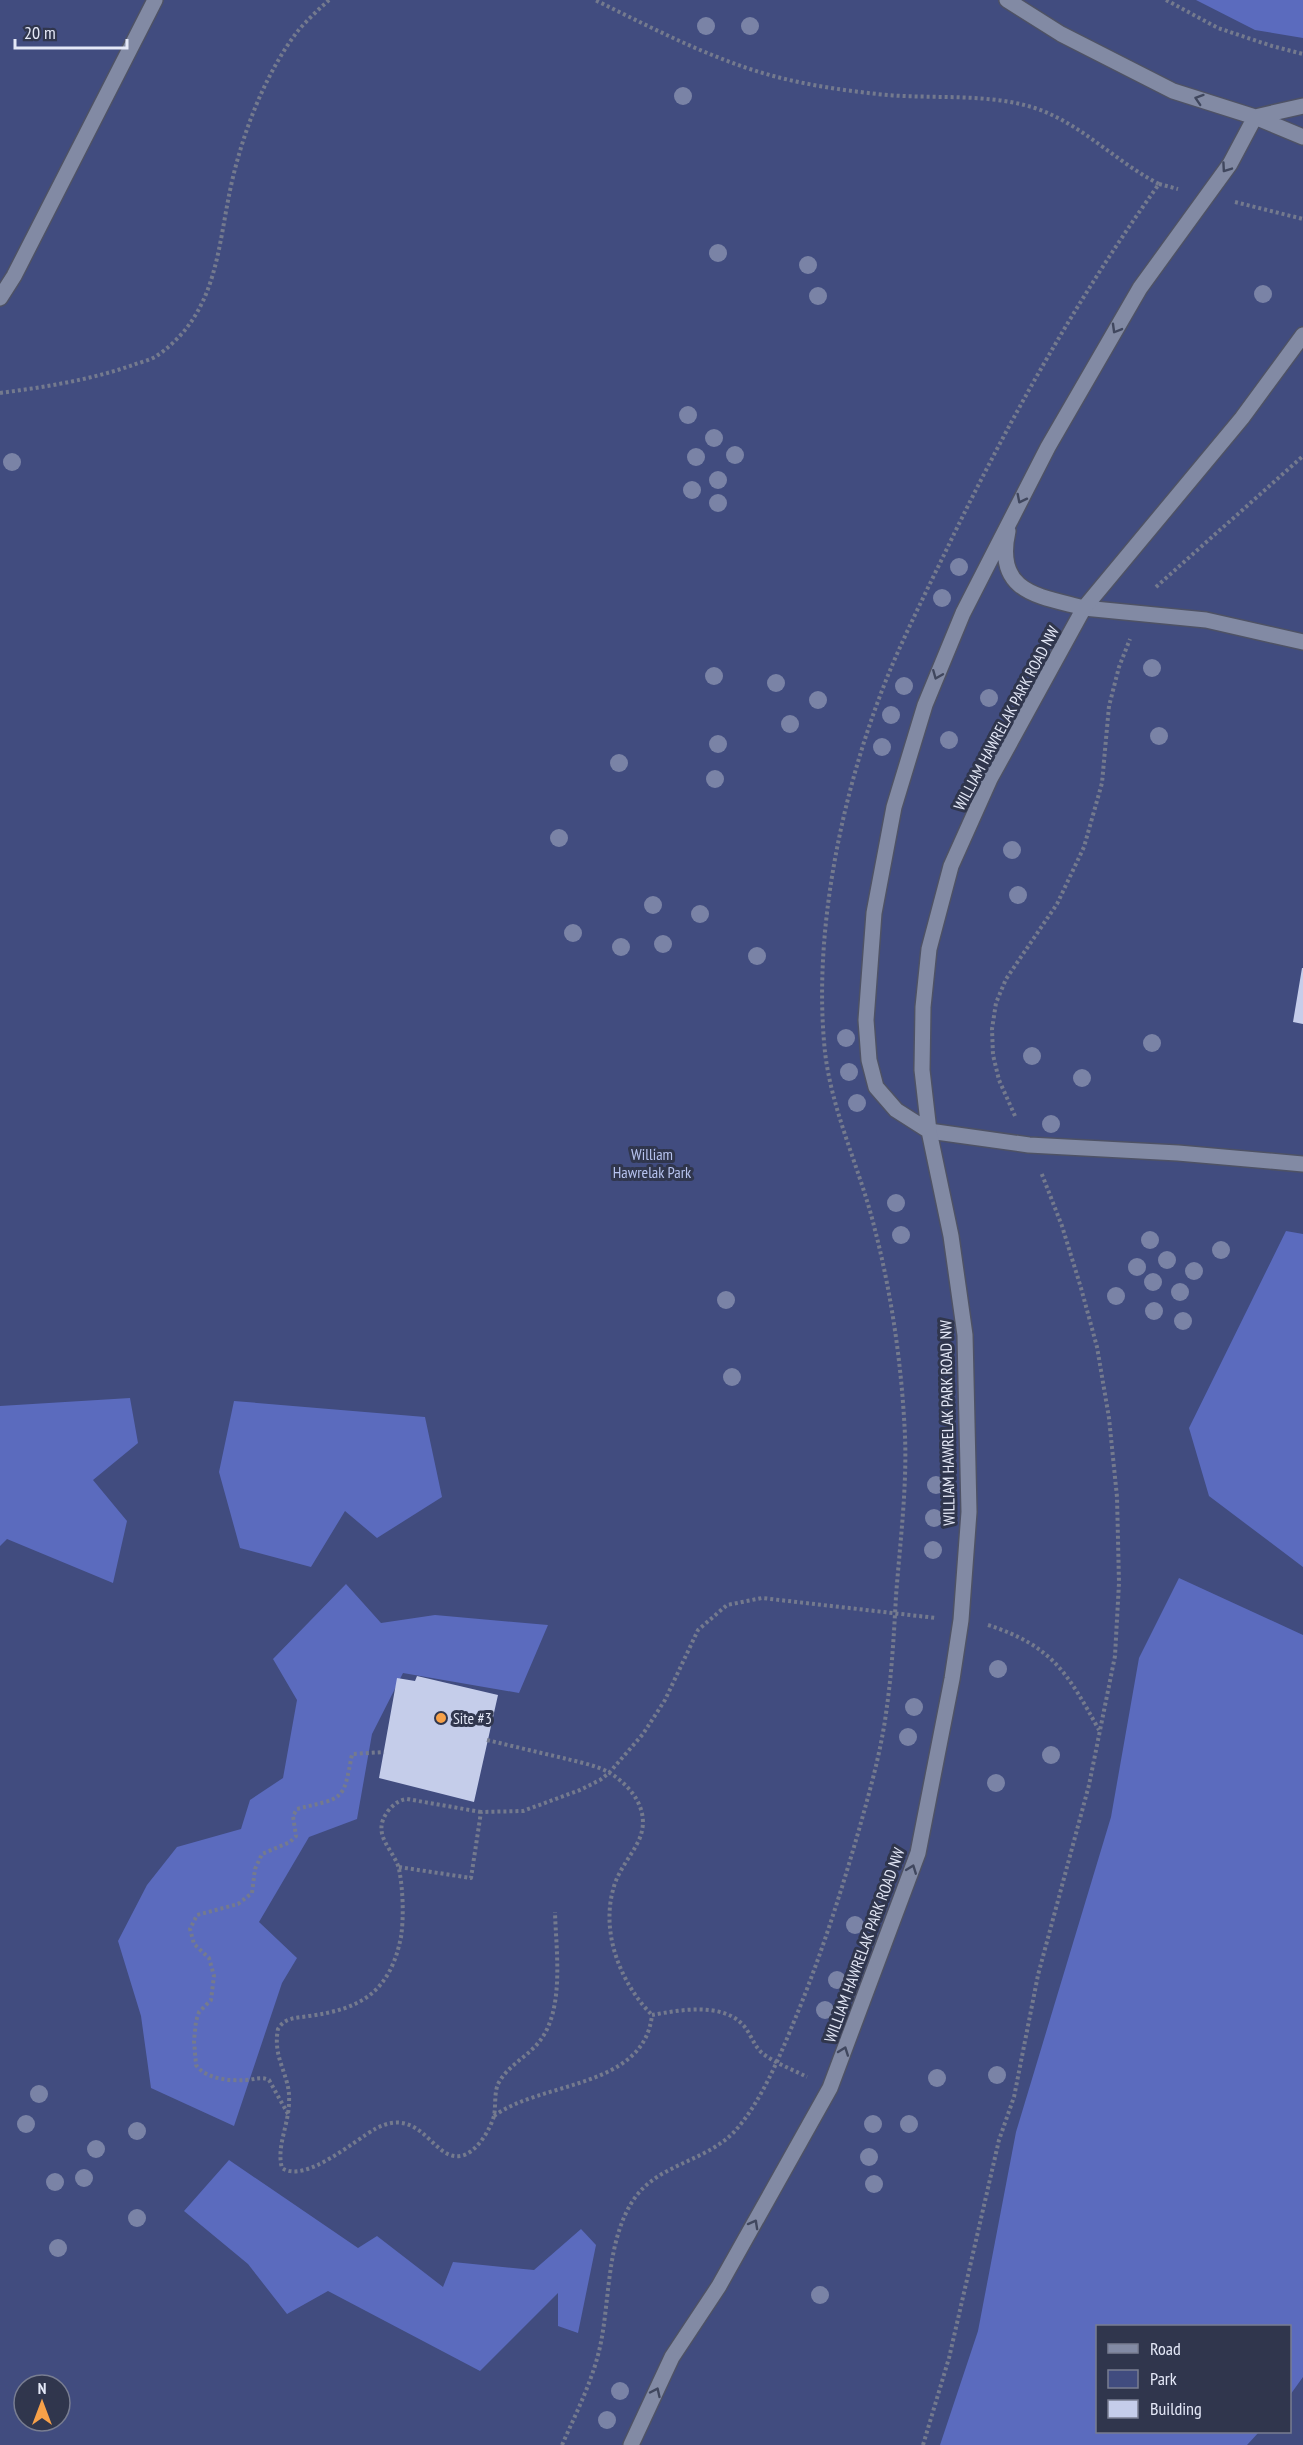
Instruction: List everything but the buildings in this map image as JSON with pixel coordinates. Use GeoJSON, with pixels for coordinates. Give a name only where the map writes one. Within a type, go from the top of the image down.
{"type":"FeatureCollection","features":[{"type":"Feature","properties":{"kind":"street"},"geometry":{"type":"LineString","coordinates":[[0,298],[14,276],[155,0]]}},
{"type":"Feature","properties":{"kind":"street"},"geometry":{"type":"LineString","coordinates":[[1007,0],[1061,34],[1173,90],[1255,117],[1303,137]]}},
{"type":"Feature","properties":{"kind":"street"},"geometry":{"type":"LineString","coordinates":[[1303,106],[1255,117],[1230,164],[1140,288],[1048,447],[963,613],[925,705],[894,807],[874,913],[866,1020],[869,1060],[876,1087],[896,1110],[929,1131],[1029,1145],[1178,1153],[1303,1164]]}},
{"type":"Feature","properties":{"kind":"street","name":"WILLIAM HAWRELAK PARK ROAD NW"},"geometry":{"type":"LineString","coordinates":[[631,2445],[672,2357],[719,2286],[830,2088],[918,1853],[952,1679],[961,1620],[969,1512],[965,1335],[951,1236],[929,1131],[922,1070],[923,1007],[929,949],[951,866],[990,779],[1084,608],[1242,418],[1303,335]]}},
{"type":"Feature","properties":{"kind":"street"},"geometry":{"type":"LineString","coordinates":[[1010,520],[1005,542],[1009,571],[1016,584],[1032,595],[1084,608],[1206,620],[1303,642]]}},
{"type":"Feature","properties":{"kind":"path"},"geometry":{"type":"LineString","coordinates":[[0,393],[106,374],[156,356],[188,328],[211,285],[233,176],[251,120],[269,79],[297,31],[329,0]]}},
{"type":"Feature","properties":{"kind":"path"},"geometry":{"type":"LineString","coordinates":[[1166,0],[1218,28],[1303,54]]}},
{"type":"Feature","properties":{"kind":"path"},"geometry":{"type":"LineString","coordinates":[[1159,184],[1188,191]]}},
{"type":"Feature","properties":{"kind":"path"},"geometry":{"type":"LineString","coordinates":[[1232,201],[1303,219]]}},
{"type":"Feature","properties":{"kind":"path"},"geometry":{"type":"LineString","coordinates":[[1150,593],[1303,456]]}},
{"type":"Feature","properties":{"kind":"path"},"geometry":{"type":"LineString","coordinates":[[1016,1117],[999,1080],[993,1054],[992,1029],[996,1003],[1006,979],[1057,904],[1084,847],[1102,783],[1109,706],[1119,667],[1134,630]]}},
{"type":"Feature","properties":{"kind":"path"},"geometry":{"type":"LineString","coordinates":[[923,2445],[949,2358],[999,2140],[1014,2097],[1038,1975],[1089,1785],[1115,1656],[1119,1582],[1117,1497],[1113,1452],[1097,1347],[1062,1226],[1037,1162]]}},
{"type":"Feature","properties":{"kind":"path"},"geometry":{"type":"LineString","coordinates":[[555,1912],[556,1990],[550,2022],[534,2049],[510,2069],[498,2085],[494,2116],[481,2141],[468,2153],[460,2156],[446,2153],[417,2128],[396,2123],[377,2128],[336,2155],[311,2168],[291,2171],[282,2168],[280,2162],[289,2094],[277,2053],[278,2029],[286,2019],[332,2013],[352,2007],[377,1990],[386,1979],[401,1936],[402,1912],[399,1867],[388,1850],[382,1830],[387,1812],[399,1800],[407,1799],[481,1812],[523,1811],[580,1790],[600,1780],[644,1734],[665,1700],[698,1630],[727,1605],[762,1598],[938,1618]]}},
{"type":"Feature","properties":{"kind":"path"},"geometry":{"type":"LineString","coordinates":[[980,1622],[1005,1630],[1046,1652],[1077,1689],[1099,1730]]}},
{"type":"Feature","properties":{"kind":"path"},"geometry":{"type":"LineString","coordinates":[[487,1740],[588,1764],[609,1773],[635,1795],[641,1808],[643,1823],[640,1839],[620,1871],[613,1890],[610,1930],[616,1957],[627,1981],[638,2001],[652,2015]]}},
{"type":"Feature","properties":{"kind":"path"},"geometry":{"type":"LineString","coordinates":[[288,2114],[269,2080],[263,2078],[246,2080],[206,2075],[196,2065],[194,2041],[196,2020],[199,2012],[211,2000],[214,1976],[209,1958],[194,1944],[190,1929],[197,1915],[238,1904],[252,1893],[255,1869],[262,1854],[290,1842],[296,1836],[293,1816],[297,1809],[336,1799],[344,1791],[352,1754],[384,1752]]}},
{"type":"Feature","properties":{"kind":"path"},"geometry":{"type":"LineString","coordinates":[[399,1867],[471,1878],[481,1812]]}},
{"type":"Feature","properties":{"kind":"path"},"geometry":{"type":"LineString","coordinates":[[652,2015],[697,2010],[717,2012],[731,2017],[742,2024],[760,2051],[830,2088]]}},
{"type":"Feature","properties":{"kind":"path"},"geometry":{"type":"LineString","coordinates":[[494,2116],[507,2106],[571,2087],[628,2060],[645,2041],[652,2015]]}},
{"type":"Feature","properties":{"kind":"green space","name":"William Hawrelak Park"},"geometry":{"type":"Polygon","coordinates":[[[0,0],[1303,0],[1303,2445],[0,2445],[0,0]]]}},
{"type":"Feature","properties":{"kind":"shaded area"},"geometry":{"type":"Polygon","coordinates":[[[1196,0],[1303,0],[1303,38],[1255,30],[1196,0]]]}},
{"type":"Feature","properties":{"kind":"shaded area"},"geometry":{"type":"Polygon","coordinates":[[[1286,1231],[1303,1234],[1303,1567],[1209,1496],[1189,1428],[1286,1231]]]}},
{"type":"Feature","properties":{"kind":"shaded area"},"geometry":{"type":"Polygon","coordinates":[[[130,1398],[138,1443],[93,1480],[127,1521],[113,1583],[7,1539],[0,1546],[0,1406],[130,1398]]]}},
{"type":"Feature","properties":{"kind":"shaded area"},"geometry":{"type":"Polygon","coordinates":[[[234,1401],[425,1417],[442,1497],[377,1538],[345,1511],[311,1567],[240,1548],[219,1472],[234,1401]]]}},
{"type":"Feature","properties":{"kind":"shaded area"},"geometry":{"type":"Polygon","coordinates":[[[1179,1578],[1303,1635],[1303,2377],[1291,2394],[1291,2325],[1096,2325],[1096,2433],[1258,2433],[1247,2445],[940,2445],[978,2331],[1016,2132],[1111,1817],[1139,1658],[1179,1578]]]}},
{"type":"Feature","properties":{"kind":"shaded area"},"geometry":{"type":"Polygon","coordinates":[[[346,1584],[381,1623],[435,1615],[548,1625],[519,1693],[403,1673],[372,1734],[357,1819],[309,1837],[259,1922],[297,1958],[282,1983],[234,2126],[151,2088],[141,2016],[118,1941],[147,1885],[177,1847],[241,1829],[250,1800],[283,1778],[297,1700],[273,1659],[346,1584]]]}},
{"type":"Feature","properties":{"kind":"shaded area"},"geometry":{"type":"Polygon","coordinates":[[[229,2160],[358,2248],[377,2236],[443,2287],[453,2262],[534,2270],[581,2229],[596,2245],[578,2333],[558,2326],[558,2293],[480,2371],[328,2291],[287,2314],[248,2264],[184,2211],[229,2160]]]}},
{"type":"Feature","properties":{"kind":"place","name":"Site #3"},"geometry":{"type":"Point","coordinates":[441,1718]}}]}
